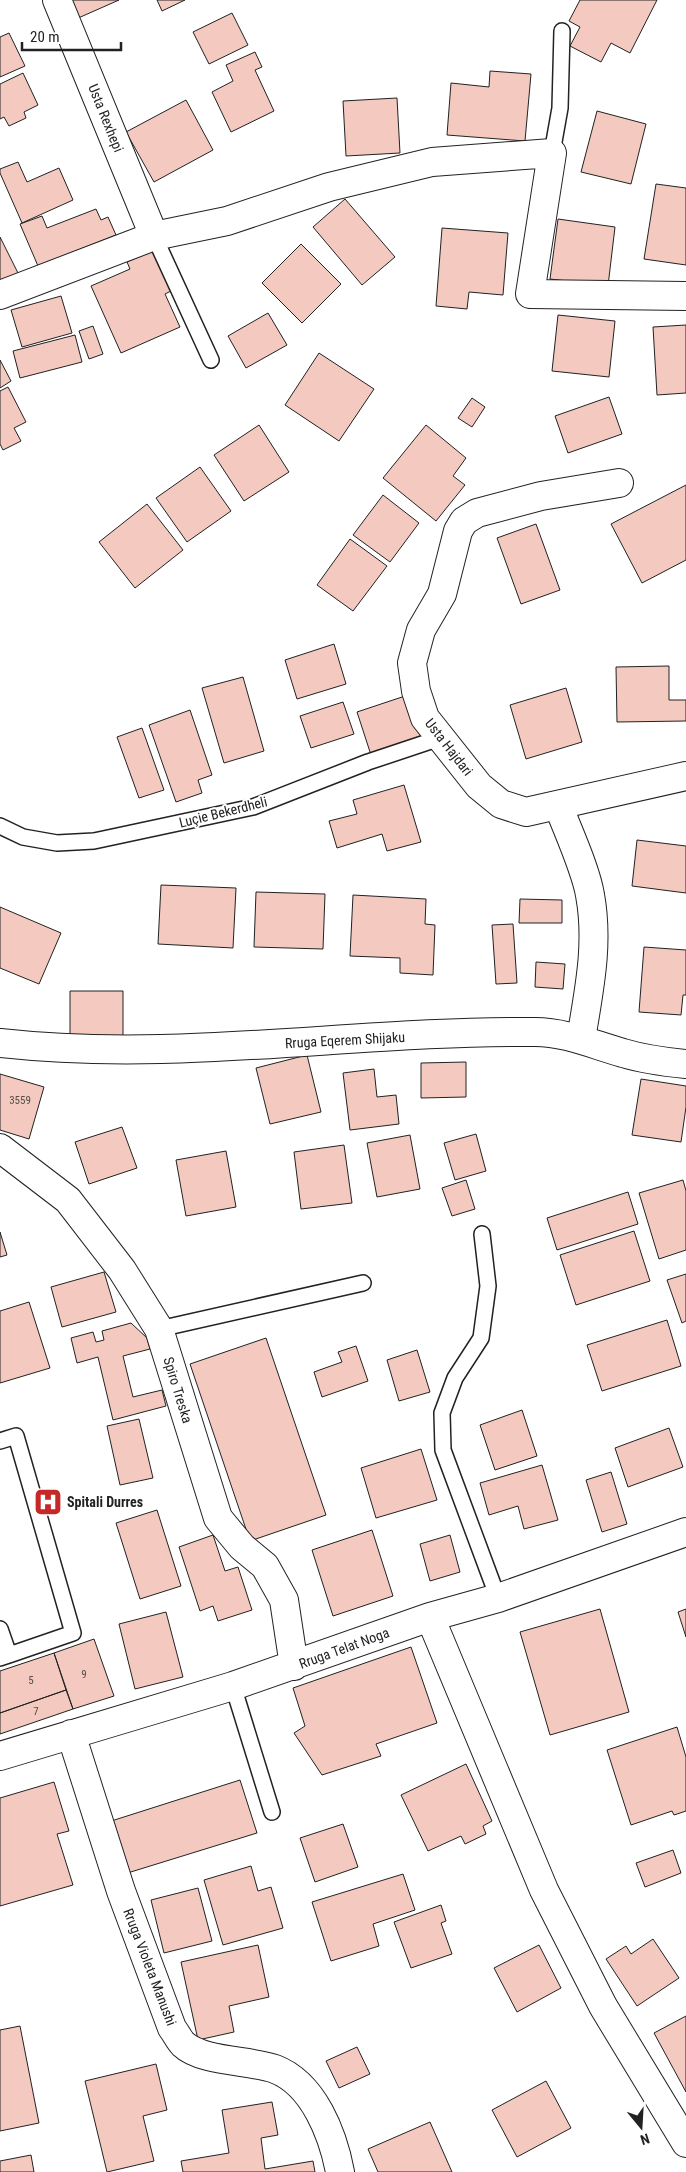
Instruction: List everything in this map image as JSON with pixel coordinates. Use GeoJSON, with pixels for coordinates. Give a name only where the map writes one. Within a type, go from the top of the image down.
{"type":"FeatureCollection","features":[{"type":"Feature","properties":{"kind":"street","name":"Usta Rexhepi"},"geometry":{"type":"LineString","coordinates":[[57,0],[154,236]]}},
{"type":"Feature","properties":{"kind":"street"},"geometry":{"type":"LineString","coordinates":[[0,295],[154,236],[227,221],[329,187],[432,162],[552,153],[530,294],[686,296]]}},
{"type":"Feature","properties":{"kind":"street","name":"Usta Hajdari"},"geometry":{"type":"LineString","coordinates":[[619,483],[541,496],[477,513],[464,521],[458,531],[442,594],[421,630],[412,663],[416,691],[425,718],[479,786],[501,804],[526,812],[686,776]]}},
{"type":"Feature","properties":{"kind":"street"},"geometry":{"type":"LineString","coordinates":[[558,805],[590,893],[594,928],[594,959],[581,1039]]}},
{"type":"Feature","properties":{"kind":"street","name":"Rruga Eqerem Shijaku"},"geometry":{"type":"LineString","coordinates":[[0,1043],[59,1050],[185,1049],[414,1036],[537,1032],[581,1039],[624,1054],[686,1064]]}},
{"type":"Feature","properties":{"kind":"street","name":"Spiro Treska"},"geometry":{"type":"LineString","coordinates":[[0,1148],[68,1200],[122,1270],[159,1329],[218,1518],[242,1547],[265,1566],[284,1600],[294,1666]]}},
{"type":"Feature","properties":{"kind":"street","name":"Rruga Telat Noga"},"geometry":{"type":"LineString","coordinates":[[0,1756],[233,1686],[430,1617],[498,1598],[686,1532]]}},
{"type":"Feature","properties":{"kind":"street"},"geometry":{"type":"LineString","coordinates":[[430,1617],[544,1890],[603,2006],[686,2143]]}},
{"type":"Feature","properties":{"kind":"street","name":"Rruga Violeta Manushi"},"geometry":{"type":"LineString","coordinates":[[71,1734],[121,1891],[172,2028],[183,2044],[198,2052],[276,2070],[297,2084],[314,2104],[331,2133],[340,2172]]}},
{"type":"Feature","properties":{"kind":"lane"},"geometry":{"type":"LineString","coordinates":[[552,153],[560,108],[562,31]]}},
{"type":"Feature","properties":{"kind":"lane"},"geometry":{"type":"LineString","coordinates":[[154,236],[211,360]]}},
{"type":"Feature","properties":{"kind":"lane","name":"Luçie Bekerdheli"},"geometry":{"type":"LineString","coordinates":[[0,826],[22,837],[57,844],[94,841],[253,807],[368,762],[440,738]]}},
{"type":"Feature","properties":{"kind":"lane"},"geometry":{"type":"LineString","coordinates":[[482,1234],[488,1286],[481,1338],[454,1378],[442,1413],[443,1450],[498,1598]]}},
{"type":"Feature","properties":{"kind":"lane"},"geometry":{"type":"LineString","coordinates":[[159,1329],[363,1282]]}},
{"type":"Feature","properties":{"kind":"lane"},"geometry":{"type":"LineString","coordinates":[[0,1441],[16,1436],[73,1634],[4,1657],[0,1630]]}},
{"type":"Feature","properties":{"kind":"lane"},"geometry":{"type":"LineString","coordinates":[[233,1686],[272,1812]]}},
{"type":"Feature","properties":{"kind":"building"},"geometry":{"type":"Polygon","coordinates":[[[68,0],[119,0],[76,19],[68,0]]]}},
{"type":"Feature","properties":{"kind":"building"},"geometry":{"type":"Polygon","coordinates":[[[157,0],[185,0],[162,11],[157,0]]]}},
{"type":"Feature","properties":{"kind":"building"},"geometry":{"type":"Polygon","coordinates":[[[580,0],[657,0],[630,53],[611,43],[601,62],[570,46],[580,27],[569,21],[580,0]]]}},
{"type":"Feature","properties":{"kind":"building"},"geometry":{"type":"Polygon","coordinates":[[[232,13],[248,45],[209,64],[193,32],[232,13]]]}},
{"type":"Feature","properties":{"kind":"building"},"geometry":{"type":"Polygon","coordinates":[[[9,33],[25,66],[0,77],[0,37],[9,33]]]}},
{"type":"Feature","properties":{"kind":"building"},"geometry":{"type":"Polygon","coordinates":[[[255,52],[262,67],[255,70],[274,111],[231,132],[212,92],[233,81],[226,65],[255,52]]]}},
{"type":"Feature","properties":{"kind":"building"},"geometry":{"type":"Polygon","coordinates":[[[490,71],[531,74],[525,141],[447,135],[451,83],[489,87],[490,71]]]}},
{"type":"Feature","properties":{"kind":"building"},"geometry":{"type":"Polygon","coordinates":[[[23,73],[38,105],[24,112],[26,118],[9,126],[4,117],[0,119],[0,84],[23,73]]]}},
{"type":"Feature","properties":{"kind":"building"},"geometry":{"type":"Polygon","coordinates":[[[397,98],[400,153],[346,156],[343,101],[397,98]]]}},
{"type":"Feature","properties":{"kind":"building"},"geometry":{"type":"Polygon","coordinates":[[[186,100],[213,150],[154,182],[126,132],[186,100]]]}},
{"type":"Feature","properties":{"kind":"building"},"geometry":{"type":"Polygon","coordinates":[[[597,111],[646,124],[631,184],[581,172],[597,111]]]}},
{"type":"Feature","properties":{"kind":"building"},"geometry":{"type":"Polygon","coordinates":[[[18,162],[27,182],[59,168],[73,200],[22,223],[0,173],[0,169],[18,162]]]}},
{"type":"Feature","properties":{"kind":"building"},"geometry":{"type":"Polygon","coordinates":[[[656,184],[686,188],[686,265],[644,259],[656,184]]]}},
{"type":"Feature","properties":{"kind":"building"},"geometry":{"type":"Polygon","coordinates":[[[345,199],[395,257],[362,285],[313,227],[345,199]]]}},
{"type":"Feature","properties":{"kind":"building"},"geometry":{"type":"Polygon","coordinates":[[[96,209],[101,220],[108,217],[116,235],[38,266],[20,224],[42,216],[47,228],[96,209]]]}},
{"type":"Feature","properties":{"kind":"building"},"geometry":{"type":"Polygon","coordinates":[[[558,219],[615,227],[608,286],[550,279],[558,219]]]}},
{"type":"Feature","properties":{"kind":"building"},"geometry":{"type":"Polygon","coordinates":[[[442,228],[508,233],[503,295],[469,292],[467,309],[436,306],[442,228]]]}},
{"type":"Feature","properties":{"kind":"building"},"geometry":{"type":"Polygon","coordinates":[[[0,237],[19,275],[0,284],[0,237]]]}},
{"type":"Feature","properties":{"kind":"building"},"geometry":{"type":"Polygon","coordinates":[[[301,244],[341,284],[302,323],[262,283],[301,244]]]}},
{"type":"Feature","properties":{"kind":"building"},"geometry":{"type":"Polygon","coordinates":[[[155,250],[173,290],[165,294],[180,327],[121,353],[91,286],[130,269],[127,262],[155,250]]]}},
{"type":"Feature","properties":{"kind":"building"},"geometry":{"type":"Polygon","coordinates":[[[61,296],[72,333],[22,347],[11,310],[61,296]]]}},
{"type":"Feature","properties":{"kind":"building"},"geometry":{"type":"Polygon","coordinates":[[[268,313],[287,345],[246,368],[228,336],[268,313]]]}},
{"type":"Feature","properties":{"kind":"building"},"geometry":{"type":"Polygon","coordinates":[[[558,315],[615,321],[609,377],[552,371],[558,315]]]}},
{"type":"Feature","properties":{"kind":"building"},"geometry":{"type":"Polygon","coordinates":[[[686,325],[686,393],[657,395],[653,327],[686,325]]]}},
{"type":"Feature","properties":{"kind":"building"},"geometry":{"type":"Polygon","coordinates":[[[93,326],[103,354],[89,359],[79,331],[93,326]]]}},
{"type":"Feature","properties":{"kind":"building"},"geometry":{"type":"Polygon","coordinates":[[[75,335],[82,362],[20,378],[13,351],[75,335]]]}},
{"type":"Feature","properties":{"kind":"building"},"geometry":{"type":"Polygon","coordinates":[[[319,353],[374,389],[339,441],[285,405],[319,353]]]}},
{"type":"Feature","properties":{"kind":"building"},"geometry":{"type":"Polygon","coordinates":[[[0,360],[11,381],[0,388],[0,360]]]}},
{"type":"Feature","properties":{"kind":"building"},"geometry":{"type":"Polygon","coordinates":[[[8,387],[26,422],[14,428],[21,441],[3,450],[0,444],[0,391],[8,387]]]}},
{"type":"Feature","properties":{"kind":"building"},"geometry":{"type":"Polygon","coordinates":[[[609,397],[622,434],[568,453],[555,416],[609,397]]]}},
{"type":"Feature","properties":{"kind":"building"},"geometry":{"type":"Polygon","coordinates":[[[472,398],[485,407],[472,427],[458,418],[472,398]]]}},
{"type":"Feature","properties":{"kind":"building"},"geometry":{"type":"Polygon","coordinates":[[[259,425],[289,472],[244,501],[214,455],[259,425]]]}},
{"type":"Feature","properties":{"kind":"building"},"geometry":{"type":"Polygon","coordinates":[[[426,425],[466,458],[453,476],[465,485],[436,521],[383,478],[426,425]]]}},
{"type":"Feature","properties":{"kind":"building"},"geometry":{"type":"Polygon","coordinates":[[[200,467],[231,511],[187,542],[156,498],[200,467]]]}},
{"type":"Feature","properties":{"kind":"building"},"geometry":{"type":"Polygon","coordinates":[[[686,485],[686,560],[642,583],[611,524],[686,485]]]}},
{"type":"Feature","properties":{"kind":"building"},"geometry":{"type":"Polygon","coordinates":[[[383,495],[419,523],[390,562],[353,535],[383,495]]]}},
{"type":"Feature","properties":{"kind":"building"},"geometry":{"type":"Polygon","coordinates":[[[147,504],[183,550],[135,588],[99,542],[147,504]]]}},
{"type":"Feature","properties":{"kind":"building"},"geometry":{"type":"Polygon","coordinates":[[[536,524],[560,590],[521,604],[497,538],[536,524]]]}},
{"type":"Feature","properties":{"kind":"building"},"geometry":{"type":"Polygon","coordinates":[[[350,539],[387,566],[353,611],[317,585],[350,539]]]}},
{"type":"Feature","properties":{"kind":"building"},"geometry":{"type":"Polygon","coordinates":[[[334,644],[346,684],[297,699],[285,660],[334,644]]]}},
{"type":"Feature","properties":{"kind":"building"},"geometry":{"type":"Polygon","coordinates":[[[669,666],[669,700],[686,700],[686,721],[617,722],[616,667],[669,666]]]}},
{"type":"Feature","properties":{"kind":"building"},"geometry":{"type":"Polygon","coordinates":[[[243,677],[264,751],[224,763],[202,688],[243,677]]]}},
{"type":"Feature","properties":{"kind":"building"},"geometry":{"type":"Polygon","coordinates":[[[566,688],[582,742],[526,759],[510,705],[566,688]]]}},
{"type":"Feature","properties":{"kind":"building"},"geometry":{"type":"Polygon","coordinates":[[[411,694],[425,737],[371,755],[357,712],[411,694]]]}},
{"type":"Feature","properties":{"kind":"building"},"geometry":{"type":"Polygon","coordinates":[[[343,702],[354,734],[311,748],[300,716],[343,702]]]}},
{"type":"Feature","properties":{"kind":"building"},"geometry":{"type":"Polygon","coordinates":[[[190,710],[212,775],[198,780],[202,793],[176,802],[149,725],[190,710]]]}},
{"type":"Feature","properties":{"kind":"building"},"geometry":{"type":"Polygon","coordinates":[[[142,728],[164,790],[139,798],[117,737],[142,728]]]}},
{"type":"Feature","properties":{"kind":"building"},"geometry":{"type":"Polygon","coordinates":[[[404,785],[421,842],[387,851],[382,834],[337,848],[329,821],[357,814],[353,800],[404,785]]]}},
{"type":"Feature","properties":{"kind":"building"},"geometry":{"type":"Polygon","coordinates":[[[637,840],[686,846],[686,893],[632,886],[637,840]]]}},
{"type":"Feature","properties":{"kind":"building"},"geometry":{"type":"Polygon","coordinates":[[[161,885],[236,888],[233,948],[158,944],[161,885]]]}},
{"type":"Feature","properties":{"kind":"building"},"geometry":{"type":"Polygon","coordinates":[[[256,892],[325,894],[323,949],[254,947],[256,892]]]}},
{"type":"Feature","properties":{"kind":"building"},"geometry":{"type":"Polygon","coordinates":[[[353,895],[426,899],[425,924],[435,925],[433,975],[400,973],[400,958],[350,956],[353,895]]]}},
{"type":"Feature","properties":{"kind":"building"},"geometry":{"type":"Polygon","coordinates":[[[520,899],[562,900],[562,923],[519,923],[520,899]]]}},
{"type":"Feature","properties":{"kind":"building"},"geometry":{"type":"Polygon","coordinates":[[[0,907],[61,933],[39,984],[0,968],[0,907]]]}},
{"type":"Feature","properties":{"kind":"building"},"geometry":{"type":"Polygon","coordinates":[[[513,924],[517,983],[496,984],[492,925],[513,924]]]}},
{"type":"Feature","properties":{"kind":"building"},"geometry":{"type":"Polygon","coordinates":[[[644,947],[686,950],[686,995],[683,995],[681,1015],[639,1012],[644,947]]]}},
{"type":"Feature","properties":{"kind":"building"},"geometry":{"type":"Polygon","coordinates":[[[536,962],[565,964],[563,989],[535,987],[536,962]]]}},
{"type":"Feature","properties":{"kind":"building"},"geometry":{"type":"Polygon","coordinates":[[[70,991],[123,991],[123,1038],[70,1039],[70,991]]]}},
{"type":"Feature","properties":{"kind":"building"},"geometry":{"type":"Polygon","coordinates":[[[307,1055],[321,1112],[270,1124],[256,1068],[307,1055]]]}},
{"type":"Feature","properties":{"kind":"building"},"geometry":{"type":"Polygon","coordinates":[[[466,1062],[466,1097],[421,1098],[421,1063],[466,1062]]]}},
{"type":"Feature","properties":{"kind":"building"},"geometry":{"type":"Polygon","coordinates":[[[374,1069],[377,1097],[396,1095],[399,1124],[350,1130],[343,1073],[374,1069]]]}},
{"type":"Feature","properties":{"kind":"building"},"geometry":{"type":"Polygon","coordinates":[[[0,1074],[44,1087],[29,1139],[0,1130],[0,1074]]]}},
{"type":"Feature","properties":{"kind":"building"},"geometry":{"type":"Polygon","coordinates":[[[641,1079],[686,1086],[686,1107],[681,1142],[632,1135],[641,1079]]]}},
{"type":"Feature","properties":{"kind":"building"},"geometry":{"type":"Polygon","coordinates":[[[122,1127],[137,1168],[89,1184],[75,1142],[122,1127]]]}},
{"type":"Feature","properties":{"kind":"building"},"geometry":{"type":"Polygon","coordinates":[[[476,1134],[486,1171],[455,1180],[444,1143],[476,1134]]]}},
{"type":"Feature","properties":{"kind":"building"},"geometry":{"type":"Polygon","coordinates":[[[410,1135],[420,1189],[377,1197],[367,1143],[410,1135]]]}},
{"type":"Feature","properties":{"kind":"building"},"geometry":{"type":"Polygon","coordinates":[[[344,1145],[352,1203],[301,1209],[294,1152],[344,1145]]]}},
{"type":"Feature","properties":{"kind":"building"},"geometry":{"type":"Polygon","coordinates":[[[226,1151],[236,1207],[186,1216],[176,1160],[226,1151]]]}},
{"type":"Feature","properties":{"kind":"building"},"geometry":{"type":"Polygon","coordinates":[[[466,1180],[475,1209],[452,1216],[442,1188],[466,1180]]]}},
{"type":"Feature","properties":{"kind":"building"},"geometry":{"type":"Polygon","coordinates":[[[683,1180],[686,1191],[686,1250],[659,1259],[639,1193],[683,1180]]]}},
{"type":"Feature","properties":{"kind":"building"},"geometry":{"type":"Polygon","coordinates":[[[628,1192],[638,1224],[557,1250],[547,1218],[628,1192]]]}},
{"type":"Feature","properties":{"kind":"building"},"geometry":{"type":"Polygon","coordinates":[[[634,1231],[650,1281],[576,1305],[560,1255],[634,1231]]]}},
{"type":"Feature","properties":{"kind":"building"},"geometry":{"type":"Polygon","coordinates":[[[0,1232],[7,1255],[0,1257],[0,1232]]]}},
{"type":"Feature","properties":{"kind":"building"},"geometry":{"type":"Polygon","coordinates":[[[104,1272],[116,1312],[62,1327],[51,1287],[104,1272]]]}},
{"type":"Feature","properties":{"kind":"building"},"geometry":{"type":"Polygon","coordinates":[[[686,1274],[686,1321],[682,1323],[667,1280],[686,1274]]]}},
{"type":"Feature","properties":{"kind":"building"},"geometry":{"type":"Polygon","coordinates":[[[29,1302],[50,1368],[0,1383],[0,1311],[29,1302]]]}},
{"type":"Feature","properties":{"kind":"building"},"geometry":{"type":"Polygon","coordinates":[[[667,1320],[681,1366],[602,1391],[587,1345],[667,1320]]]}},
{"type":"Feature","properties":{"kind":"building"},"geometry":{"type":"Polygon","coordinates":[[[131,1323],[147,1338],[150,1349],[123,1356],[133,1397],[162,1390],[166,1406],[113,1420],[98,1357],[77,1363],[71,1338],[93,1332],[96,1342],[104,1340],[102,1331],[131,1323]]]}},
{"type":"Feature","properties":{"kind":"building"},"geometry":{"type":"Polygon","coordinates":[[[266,1338],[326,1515],[250,1541],[190,1364],[266,1338]]]}},
{"type":"Feature","properties":{"kind":"building"},"geometry":{"type":"Polygon","coordinates":[[[356,1346],[368,1381],[322,1397],[314,1372],[342,1362],[338,1352],[356,1346]]]}},
{"type":"Feature","properties":{"kind":"building"},"geometry":{"type":"Polygon","coordinates":[[[417,1350],[430,1392],[399,1401],[387,1360],[417,1350]]]}},
{"type":"Feature","properties":{"kind":"building"},"geometry":{"type":"Polygon","coordinates":[[[522,1410],[537,1456],[495,1470],[480,1425],[522,1410]]]}},
{"type":"Feature","properties":{"kind":"building"},"geometry":{"type":"Polygon","coordinates":[[[139,1419],[153,1478],[120,1485],[107,1426],[139,1419]]]}},
{"type":"Feature","properties":{"kind":"building"},"geometry":{"type":"Polygon","coordinates":[[[669,1428],[683,1467],[628,1487],[615,1448],[669,1428]]]}},
{"type":"Feature","properties":{"kind":"building"},"geometry":{"type":"Polygon","coordinates":[[[421,1449],[437,1500],[376,1518],[361,1468],[421,1449]]]}},
{"type":"Feature","properties":{"kind":"building"},"geometry":{"type":"Polygon","coordinates":[[[542,1465],[558,1520],[524,1529],[518,1506],[489,1515],[480,1483],[542,1465]]]}},
{"type":"Feature","properties":{"kind":"building"},"geometry":{"type":"Polygon","coordinates":[[[611,1472],[627,1524],[602,1532],[586,1480],[611,1472]]]}},
{"type":"Feature","properties":{"kind":"building"},"geometry":{"type":"Polygon","coordinates":[[[157,1510],[181,1586],[140,1599],[116,1523],[157,1510]]]}},
{"type":"Feature","properties":{"kind":"building"},"geometry":{"type":"Polygon","coordinates":[[[372,1530],[393,1596],[333,1616],[312,1550],[372,1530]]]}},
{"type":"Feature","properties":{"kind":"building"},"geometry":{"type":"Polygon","coordinates":[[[213,1535],[225,1571],[238,1567],[252,1610],[218,1621],[213,1606],[200,1611],[179,1547],[213,1535]]]}},
{"type":"Feature","properties":{"kind":"building"},"geometry":{"type":"Polygon","coordinates":[[[450,1535],[460,1572],[430,1581],[420,1544],[450,1535]]]}},
{"type":"Feature","properties":{"kind":"building"},"geometry":{"type":"Polygon","coordinates":[[[600,1609],[629,1712],[550,1735],[520,1632],[600,1609]]]}},
{"type":"Feature","properties":{"kind":"building"},"geometry":{"type":"Polygon","coordinates":[[[686,1609],[686,1637],[678,1612],[686,1609]]]}},
{"type":"Feature","properties":{"kind":"building"},"geometry":{"type":"Polygon","coordinates":[[[166,1612],[183,1677],[135,1689],[119,1624],[166,1612]]]}},
{"type":"Feature","properties":{"kind":"building"},"geometry":{"type":"Polygon","coordinates":[[[94,1639],[114,1696],[73,1709],[54,1653],[94,1639]]]}},
{"type":"Feature","properties":{"kind":"building"},"geometry":{"type":"Polygon","coordinates":[[[411,1647],[437,1723],[376,1744],[381,1756],[322,1775],[294,1733],[305,1726],[293,1688],[411,1647]]]}},
{"type":"Feature","properties":{"kind":"building"},"geometry":{"type":"Polygon","coordinates":[[[54,1653],[66,1690],[0,1713],[0,1671],[54,1653]]]}},
{"type":"Feature","properties":{"kind":"building"},"geometry":{"type":"Polygon","coordinates":[[[66,1690],[73,1709],[0,1734],[0,1713],[66,1690]]]}},
{"type":"Feature","properties":{"kind":"building"},"geometry":{"type":"Polygon","coordinates":[[[677,1727],[686,1757],[686,1811],[674,1815],[672,1811],[631,1825],[607,1750],[677,1727]]]}},
{"type":"Feature","properties":{"kind":"building"},"geometry":{"type":"Polygon","coordinates":[[[466,1764],[492,1821],[483,1826],[486,1834],[465,1844],[461,1836],[428,1851],[401,1795],[466,1764]]]}},
{"type":"Feature","properties":{"kind":"building"},"geometry":{"type":"Polygon","coordinates":[[[240,1780],[257,1833],[121,1875],[105,1823],[240,1780]]]}},
{"type":"Feature","properties":{"kind":"building"},"geometry":{"type":"Polygon","coordinates":[[[54,1782],[69,1831],[57,1834],[73,1885],[0,1906],[0,1798],[54,1782]]]}},
{"type":"Feature","properties":{"kind":"building"},"geometry":{"type":"Polygon","coordinates":[[[343,1824],[358,1867],[315,1882],[300,1838],[343,1824]]]}},
{"type":"Feature","properties":{"kind":"building"},"geometry":{"type":"Polygon","coordinates":[[[673,1850],[681,1873],[645,1887],[636,1863],[673,1850]]]}},
{"type":"Feature","properties":{"kind":"building"},"geometry":{"type":"Polygon","coordinates":[[[251,1866],[258,1891],[271,1887],[283,1928],[223,1945],[204,1880],[251,1866]]]}},
{"type":"Feature","properties":{"kind":"building"},"geometry":{"type":"Polygon","coordinates":[[[403,1874],[415,1910],[373,1924],[379,1946],[331,1961],[312,1902],[403,1874]]]}},
{"type":"Feature","properties":{"kind":"building"},"geometry":{"type":"Polygon","coordinates":[[[198,1888],[212,1941],[164,1953],[151,1900],[198,1888]]]}},
{"type":"Feature","properties":{"kind":"building"},"geometry":{"type":"Polygon","coordinates":[[[441,1905],[446,1921],[441,1923],[452,1954],[411,1968],[394,1922],[441,1905]]]}},
{"type":"Feature","properties":{"kind":"building"},"geometry":{"type":"Polygon","coordinates":[[[653,1939],[679,1978],[637,2006],[606,1959],[626,1946],[631,1954],[653,1939]]]}},
{"type":"Feature","properties":{"kind":"building"},"geometry":{"type":"Polygon","coordinates":[[[258,1945],[269,1997],[229,2006],[234,2032],[198,2040],[181,1962],[258,1945]]]}},
{"type":"Feature","properties":{"kind":"building"},"geometry":{"type":"Polygon","coordinates":[[[539,1945],[561,1988],[517,2012],[494,1968],[539,1945]]]}},
{"type":"Feature","properties":{"kind":"building"},"geometry":{"type":"Polygon","coordinates":[[[686,2016],[686,2092],[654,2033],[686,2016]]]}},
{"type":"Feature","properties":{"kind":"building"},"geometry":{"type":"Polygon","coordinates":[[[20,2026],[39,2123],[0,2131],[0,2030],[20,2026]]]}},
{"type":"Feature","properties":{"kind":"building"},"geometry":{"type":"Polygon","coordinates":[[[357,2047],[370,2074],[339,2088],[326,2061],[357,2047]]]}},
{"type":"Feature","properties":{"kind":"building"},"geometry":{"type":"Polygon","coordinates":[[[156,2064],[167,2110],[143,2116],[154,2161],[107,2172],[85,2081],[156,2064]]]}},
{"type":"Feature","properties":{"kind":"building"},"geometry":{"type":"Polygon","coordinates":[[[546,2081],[571,2128],[517,2157],[492,2110],[546,2081]]]}},
{"type":"Feature","properties":{"kind":"building"},"geometry":{"type":"Polygon","coordinates":[[[272,2102],[278,2135],[261,2138],[265,2169],[313,2161],[315,2172],[183,2172],[181,2161],[229,2153],[222,2110],[272,2102]]]}},
{"type":"Feature","properties":{"kind":"building"},"geometry":{"type":"Polygon","coordinates":[[[430,2122],[452,2172],[378,2172],[368,2149],[430,2122]]]}},
{"type":"Feature","properties":{"kind":"building"},"geometry":{"type":"Polygon","coordinates":[[[31,2155],[34,2172],[0,2172],[0,2161],[31,2155]]]}},
{"type":"Feature","properties":{"kind":"place","name":"Spitali Durres"},"geometry":{"type":"Point","coordinates":[48,1502]}}]}
